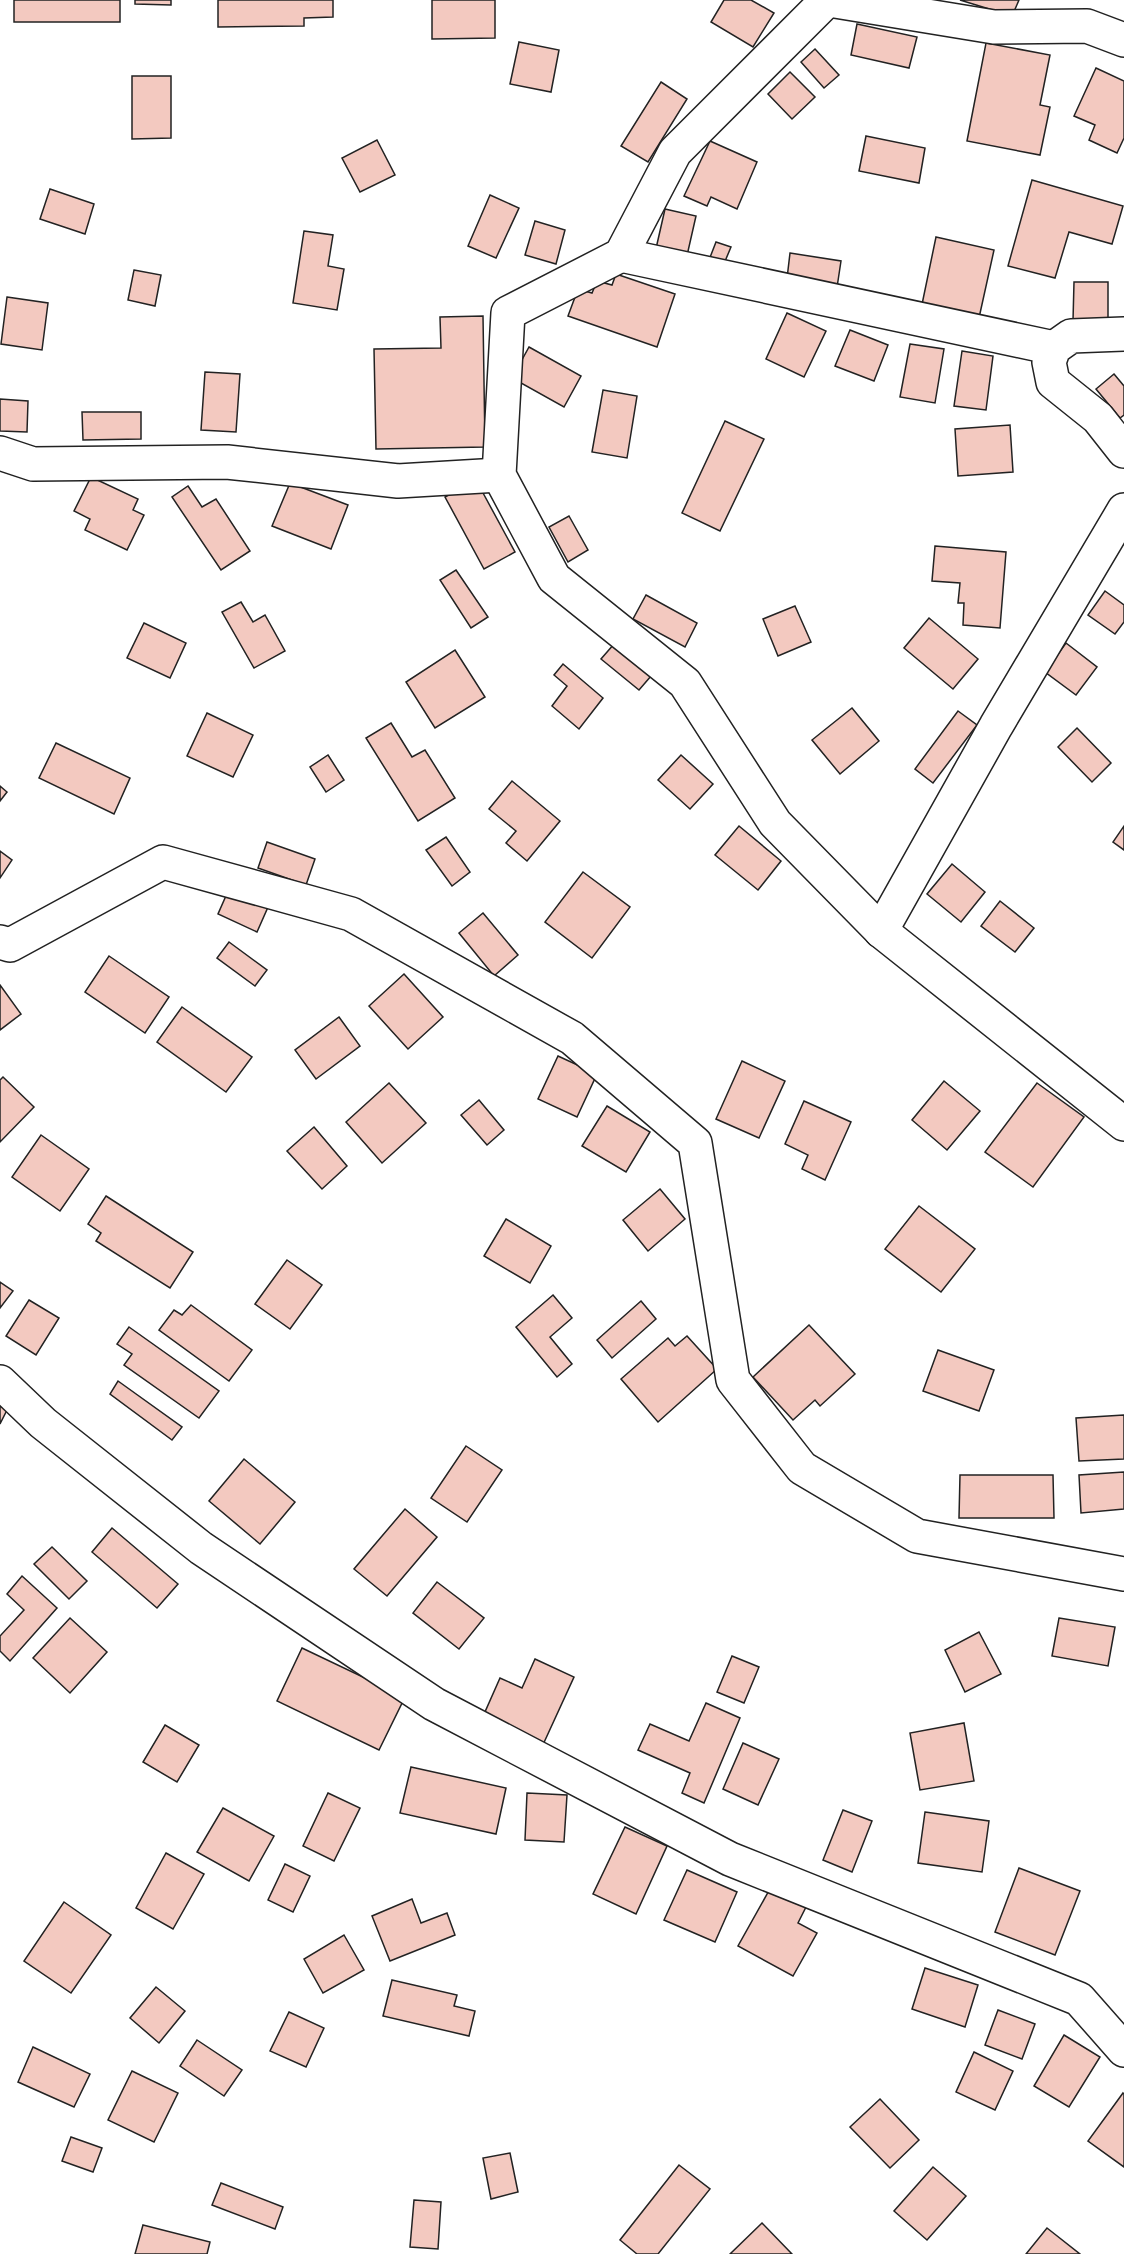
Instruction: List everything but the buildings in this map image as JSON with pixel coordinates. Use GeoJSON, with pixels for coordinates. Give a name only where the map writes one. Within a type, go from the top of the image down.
{"type":"FeatureCollection","features":[{"type":"Feature","properties":{"kind":"street"},"geometry":{"type":"LineString","coordinates":[[1124,40],[1084,13],[994,27],[828,0],[675,152],[621,255],[508,313],[499,475],[554,578],[685,683],[775,823],[881,932],[1124,1124]]}},
{"type":"Feature","properties":{"kind":"street"},"geometry":{"type":"LineString","coordinates":[[621,255],[1054,348]]}},
{"type":"Feature","properties":{"kind":"street"},"geometry":{"type":"LineString","coordinates":[[1124,334],[1071,336],[1054,348],[1049,362],[1053,382],[1098,418],[1124,450]]}},
{"type":"Feature","properties":{"kind":"street"},"geometry":{"type":"LineString","coordinates":[[0,453],[33,464],[227,462],[398,481],[499,475]]}},
{"type":"Feature","properties":{"kind":"street"},"geometry":{"type":"LineString","coordinates":[[881,932],[996,726],[1124,510]]}},
{"type":"Feature","properties":{"kind":"street"},"geometry":{"type":"LineString","coordinates":[[0,942],[9,945],[163,861],[351,914],[572,1038],[695,1143],[733,1380],[802,1468],[917,1536],[1124,1574]]}},
{"type":"Feature","properties":{"kind":"street"},"geometry":{"type":"LineString","coordinates":[[0,1382],[43,1423],[201,1548],[434,1704],[730,1859],[1079,2000],[1124,2050]]}}]}
